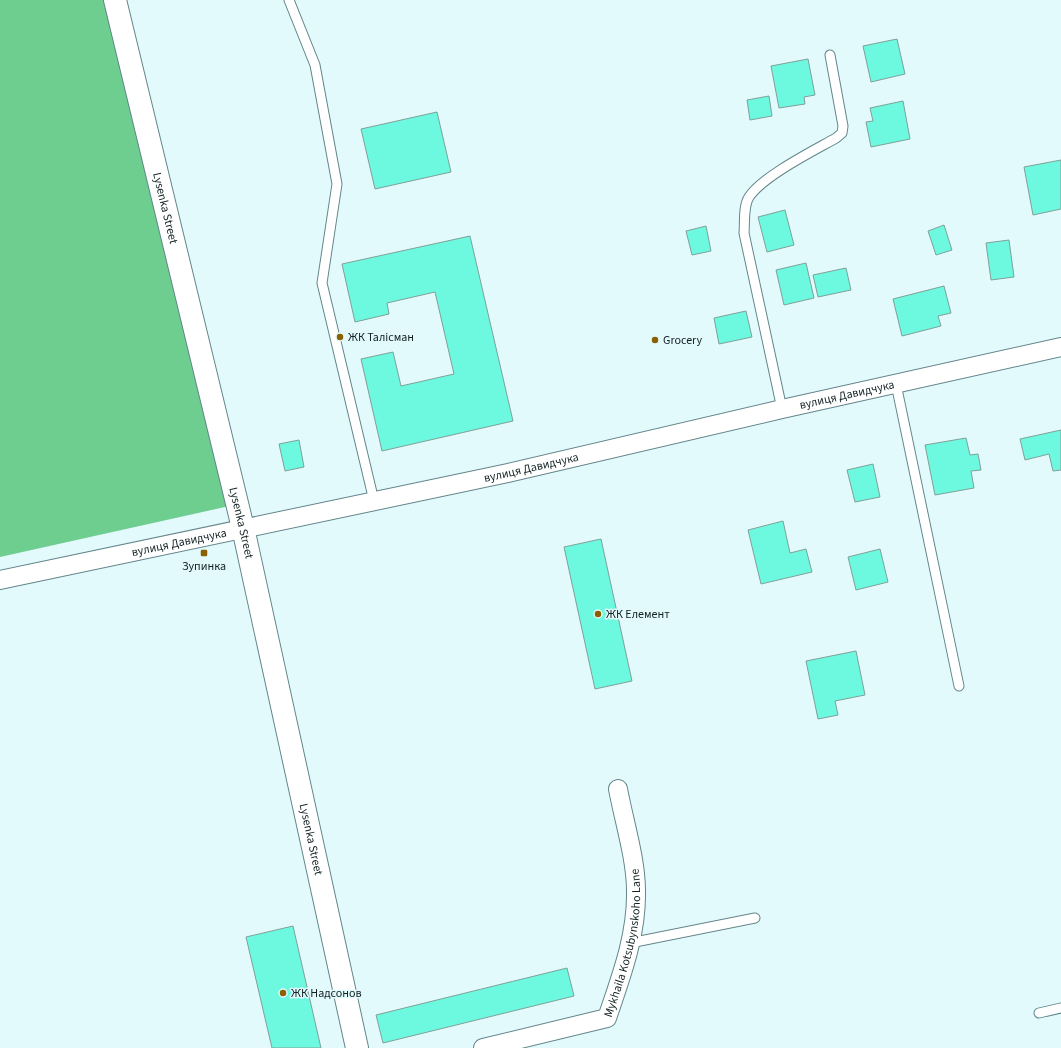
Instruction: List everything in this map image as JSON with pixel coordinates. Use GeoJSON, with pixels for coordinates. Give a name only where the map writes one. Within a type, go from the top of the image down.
{"type":"FeatureCollection","features":[{"type":"Feature","properties":{"kind":"street","name":"Lysenka Street"},"geometry":{"type":"LineString","coordinates":[[115,0],[243,528],[357,1048]]}},
{"type":"Feature","properties":{"kind":"street","name":"вулиця Давидчука"},"geometry":{"type":"LineString","coordinates":[[0,580],[508,473],[782,409],[1061,347]]}},
{"type":"Feature","properties":{"kind":"street","name":"Mykhaila Kotsubynskoho Lane"},"geometry":{"type":"LineString","coordinates":[[483,1048],[607,1018],[628,959],[636,891],[633,866],[618,789]]}},
{"type":"Feature","properties":{"kind":"lane"},"geometry":{"type":"LineString","coordinates":[[289,0],[315,65],[337,184],[322,283],[374,501]]}},
{"type":"Feature","properties":{"kind":"lane"},"geometry":{"type":"LineString","coordinates":[[782,409],[744,233],[746,210],[749,198],[758,188],[787,166],[836,138],[842,133],[843,126],[830,55]]}},
{"type":"Feature","properties":{"kind":"lane"},"geometry":{"type":"LineString","coordinates":[[896,384],[959,686]]}},
{"type":"Feature","properties":{"kind":"lane"},"geometry":{"type":"LineString","coordinates":[[630,943],[755,918]]}},
{"type":"Feature","properties":{"kind":"lane"},"geometry":{"type":"LineString","coordinates":[[1039,1013],[1061,1008]]}},
{"type":"Feature","properties":{"kind":"green space"},"geometry":{"type":"Polygon","coordinates":[[[0,0],[104,0],[234,505],[0,557],[0,0]]]}},
{"type":"Feature","properties":{"kind":"building"},"geometry":{"type":"Polygon","coordinates":[[[897,39],[905,74],[871,82],[863,46],[897,39]]]}},
{"type":"Feature","properties":{"kind":"building"},"geometry":{"type":"Polygon","coordinates":[[[808,59],[815,95],[804,97],[805,104],[779,108],[771,66],[808,59]]]}},
{"type":"Feature","properties":{"kind":"building"},"geometry":{"type":"Polygon","coordinates":[[[769,96],[772,116],[750,120],[747,100],[769,96]]]}},
{"type":"Feature","properties":{"kind":"building"},"geometry":{"type":"Polygon","coordinates":[[[903,101],[910,139],[871,147],[866,122],[873,121],[870,108],[903,101]]]}},
{"type":"Feature","properties":{"kind":"building"},"geometry":{"type":"Polygon","coordinates":[[[437,112],[451,172],[375,189],[361,129],[437,112]]]}},
{"type":"Feature","properties":{"kind":"building"},"geometry":{"type":"Polygon","coordinates":[[[1061,160],[1061,209],[1033,215],[1024,167],[1061,160]]]}},
{"type":"Feature","properties":{"kind":"building"},"geometry":{"type":"Polygon","coordinates":[[[785,210],[794,245],[767,252],[758,217],[785,210]]]}},
{"type":"Feature","properties":{"kind":"building"},"geometry":{"type":"Polygon","coordinates":[[[944,225],[952,250],[936,255],[928,231],[944,225]]]}},
{"type":"Feature","properties":{"kind":"building"},"geometry":{"type":"Polygon","coordinates":[[[706,226],[711,251],[692,255],[686,231],[706,226]]]}},
{"type":"Feature","properties":{"kind":"building"},"geometry":{"type":"Polygon","coordinates":[[[470,236],[513,421],[382,451],[361,359],[393,352],[401,386],[454,374],[435,292],[387,303],[389,314],[355,322],[342,264],[470,236]]]}},
{"type":"Feature","properties":{"kind":"building"},"geometry":{"type":"Polygon","coordinates":[[[1009,240],[1014,277],[991,280],[986,243],[1009,240]]]}},
{"type":"Feature","properties":{"kind":"building"},"geometry":{"type":"Polygon","coordinates":[[[806,263],[814,298],[784,305],[776,270],[806,263]]]}},
{"type":"Feature","properties":{"kind":"building"},"geometry":{"type":"Polygon","coordinates":[[[846,268],[851,290],[818,297],[813,275],[846,268]]]}},
{"type":"Feature","properties":{"kind":"building"},"geometry":{"type":"Polygon","coordinates":[[[944,286],[951,313],[938,316],[941,326],[902,336],[893,299],[944,286]]]}},
{"type":"Feature","properties":{"kind":"building"},"geometry":{"type":"Polygon","coordinates":[[[746,311],[752,337],[719,344],[714,318],[746,311]]]}},
{"type":"Feature","properties":{"kind":"building"},"geometry":{"type":"Polygon","coordinates":[[[1061,430],[1061,470],[1053,471],[1049,454],[1025,460],[1020,439],[1061,430]]]}},
{"type":"Feature","properties":{"kind":"building"},"geometry":{"type":"Polygon","coordinates":[[[966,438],[970,455],[978,454],[981,470],[971,471],[974,488],[935,495],[925,445],[966,438]]]}},
{"type":"Feature","properties":{"kind":"building"},"geometry":{"type":"Polygon","coordinates":[[[299,440],[304,467],[285,471],[279,444],[299,440]]]}},
{"type":"Feature","properties":{"kind":"building"},"geometry":{"type":"Polygon","coordinates":[[[873,464],[880,497],[855,502],[847,470],[873,464]]]}},
{"type":"Feature","properties":{"kind":"building"},"geometry":{"type":"Polygon","coordinates":[[[783,521],[790,553],[806,549],[812,572],[761,584],[748,530],[783,521]]]}},
{"type":"Feature","properties":{"kind":"building","name":"ЖК Елемент"},"geometry":{"type":"Polygon","coordinates":[[[601,539],[632,681],[595,689],[564,547],[601,539]]]}},
{"type":"Feature","properties":{"kind":"building"},"geometry":{"type":"Polygon","coordinates":[[[880,549],[888,582],[856,590],[848,557],[880,549]]]}},
{"type":"Feature","properties":{"kind":"building"},"geometry":{"type":"Polygon","coordinates":[[[856,651],[865,695],[835,701],[838,715],[818,719],[806,661],[856,651]]]}},
{"type":"Feature","properties":{"kind":"building","name":"ЖК Надсонов"},"geometry":{"type":"Polygon","coordinates":[[[293,926],[321,1048],[272,1048],[246,937],[293,926]]]}},
{"type":"Feature","properties":{"kind":"building"},"geometry":{"type":"Polygon","coordinates":[[[567,968],[574,996],[383,1043],[376,1015],[567,968]]]}},
{"type":"Feature","properties":{"kind":"place","name":"ЖК Талiсман"},"geometry":{"type":"Point","coordinates":[340,337]}},
{"type":"Feature","properties":{"kind":"place","name":"Grocery"},"geometry":{"type":"Point","coordinates":[655,340]}},
{"type":"Feature","properties":{"kind":"place","name":"Зупинка"},"geometry":{"type":"Point","coordinates":[204,553]}},
{"type":"Feature","properties":{"kind":"place","name":"ЖК Елемент"},"geometry":{"type":"Point","coordinates":[598,614]}},
{"type":"Feature","properties":{"kind":"place","name":"ЖК Надсонов"},"geometry":{"type":"Point","coordinates":[283,993]}}]}
